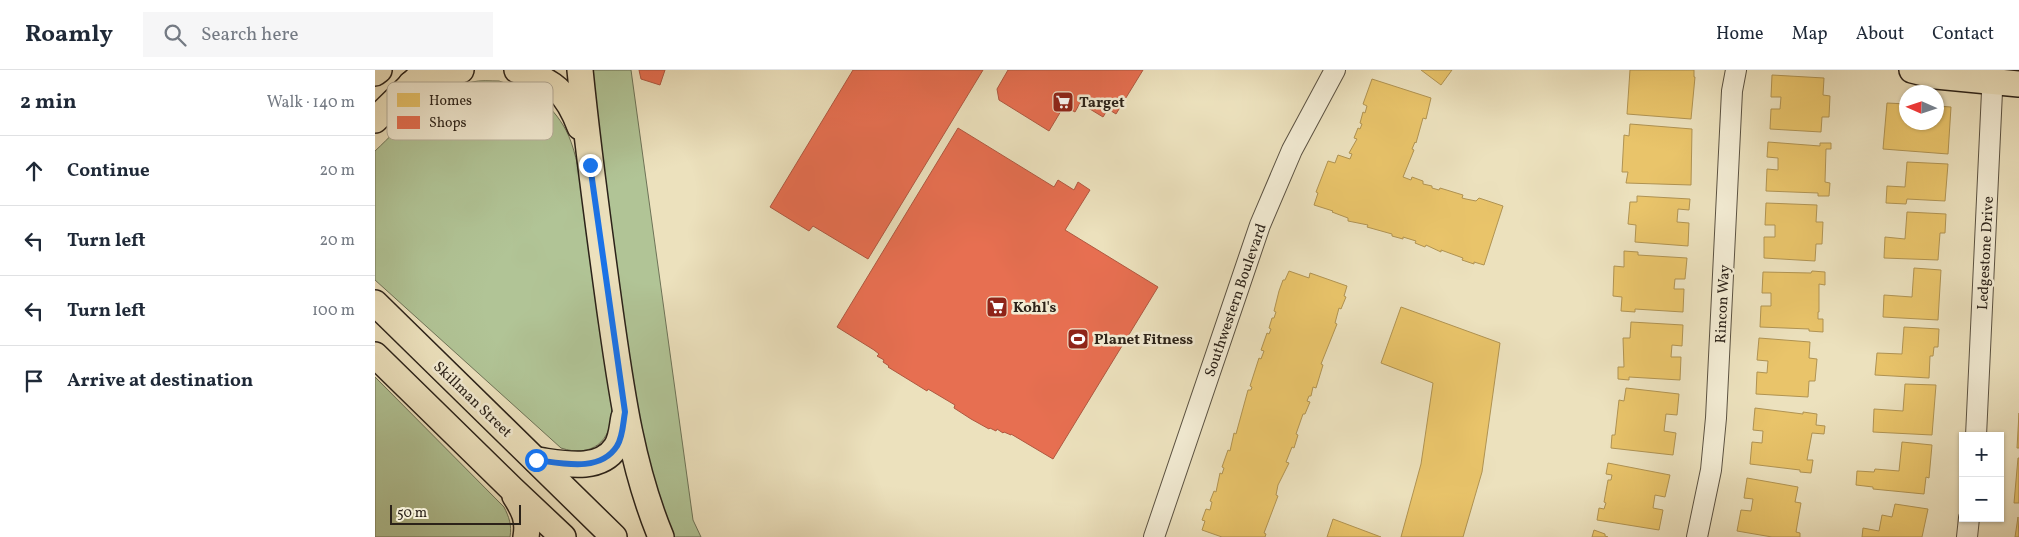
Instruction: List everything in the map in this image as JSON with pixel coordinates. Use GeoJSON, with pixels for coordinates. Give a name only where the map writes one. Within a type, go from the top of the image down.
{"type":"FeatureCollection","features":[{"type":"Feature","properties":{"kind":"main road"},"geometry":{"type":"LineString","coordinates":[[375,74],[379,70]]}},
{"type":"Feature","properties":{"kind":"main road"},"geometry":{"type":"LineString","coordinates":[[419,77],[461,70]]}},
{"type":"Feature","properties":{"kind":"main road"},"geometry":{"type":"LineString","coordinates":[[517,70],[535,75],[546,82]]}},
{"type":"Feature","properties":{"kind":"main road"},"geometry":{"type":"LineString","coordinates":[[580,70],[590,165],[625,412],[646,500],[661,537]]}},
{"type":"Feature","properties":{"kind":"main road"},"geometry":{"type":"LineString","coordinates":[[1912,70],[1936,76],[1993,76],[2019,84]]}},
{"type":"Feature","properties":{"kind":"main road"},"geometry":{"type":"LineString","coordinates":[[553,86],[558,89],[572,106],[590,165]]}},
{"type":"Feature","properties":{"kind":"main road"},"geometry":{"type":"LineString","coordinates":[[375,120],[387,108]]}},
{"type":"Feature","properties":{"kind":"main road","name":"Skillman Street"},"geometry":{"type":"LineString","coordinates":[[375,303],[614,537]]}},
{"type":"Feature","properties":{"kind":"main road"},"geometry":{"type":"LineString","coordinates":[[375,355],[563,537]]}},
{"type":"Feature","properties":{"kind":"main road"},"geometry":{"type":"LineString","coordinates":[[536,460],[591,464],[601,459],[610,454],[617,446],[621,436],[625,412]]}},
{"type":"Feature","properties":{"kind":"main road"},"geometry":{"type":"LineString","coordinates":[[512,489],[525,512],[528,526],[526,537]]}},
{"type":"Feature","properties":{"kind":"street","name":"Southwestern Boulevard"},"geometry":{"type":"LineString","coordinates":[[1154,537],[1260,225],[1291,150],[1335,70]]}},
{"type":"Feature","properties":{"kind":"street","name":"Rincon Way"},"geometry":{"type":"LineString","coordinates":[[1697,537],[1711,470],[1716,418],[1732,92],[1736,70]]}},
{"type":"Feature","properties":{"kind":"street","name":"Ledgestone Drive"},"geometry":{"type":"LineString","coordinates":[[1976,432],[1993,76]]}},
{"type":"Feature","properties":{"kind":"street"},"geometry":{"type":"LineString","coordinates":[[1967,537],[1969,522]]}},
{"type":"Feature","properties":{"kind":"green space"},"geometry":{"type":"Polygon","coordinates":[[[586,70],[631,70],[693,520],[701,537],[671,537],[640,458],[586,70]]]}},
{"type":"Feature","properties":{"kind":"green space"},"geometry":{"type":"Polygon","coordinates":[[[499,81],[502,82],[472,82],[499,81]]]}},
{"type":"Feature","properties":{"kind":"green space"},"geometry":{"type":"Polygon","coordinates":[[[553,111],[557,116],[569,136],[578,166],[612,410],[608,431],[598,445],[582,451],[561,448],[375,280],[375,151],[387,139],[553,140],[553,111]]]}},
{"type":"Feature","properties":{"kind":"green space"},"geometry":{"type":"Polygon","coordinates":[[[375,377],[504,507],[510,521],[510,537],[375,537],[375,377]]]}},
{"type":"Feature","properties":{"kind":"building: Homes"},"geometry":{"type":"Polygon","coordinates":[[[1421,70],[1452,70],[1441,85],[1421,70]]]}},
{"type":"Feature","properties":{"kind":"building: Homes"},"geometry":{"type":"Polygon","coordinates":[[[1630,70],[1694,70],[1691,119],[1627,114],[1630,70]]]}},
{"type":"Feature","properties":{"kind":"building: Homes"},"geometry":{"type":"Polygon","coordinates":[[[1772,75],[1824,78],[1823,95],[1830,96],[1829,117],[1822,117],[1821,132],[1770,129],[1771,109],[1780,109],[1781,97],[1771,97],[1772,75]]]}},
{"type":"Feature","properties":{"kind":"building: Homes"},"geometry":{"type":"Polygon","coordinates":[[[1372,79],[1431,98],[1426,119],[1423,118],[1416,143],[1412,149],[1414,150],[1403,177],[1411,180],[1412,177],[1423,181],[1423,184],[1432,186],[1432,188],[1439,190],[1440,188],[1463,195],[1462,198],[1476,201],[1479,198],[1503,206],[1484,265],[1462,260],[1463,258],[1441,250],[1441,252],[1426,245],[1425,247],[1415,243],[1416,241],[1392,236],[1392,234],[1367,227],[1368,225],[1348,221],[1348,218],[1314,205],[1318,193],[1316,192],[1328,161],[1335,163],[1338,155],[1350,159],[1352,154],[1349,153],[1357,139],[1354,138],[1358,128],[1360,129],[1362,124],[1360,123],[1363,112],[1365,113],[1367,106],[1363,104],[1372,79]]]}},
{"type":"Feature","properties":{"kind":"building: Homes"},"geometry":{"type":"Polygon","coordinates":[[[1887,103],[1899,104],[1899,130],[1944,130],[1944,106],[1951,107],[1948,154],[1883,149],[1887,103]]]}},
{"type":"Feature","properties":{"kind":"building: Homes"},"geometry":{"type":"Polygon","coordinates":[[[1630,124],[1692,129],[1691,185],[1626,183],[1628,172],[1622,172],[1624,135],[1629,136],[1630,124]]]}},
{"type":"Feature","properties":{"kind":"building: Homes"},"geometry":{"type":"Polygon","coordinates":[[[1768,142],[1820,146],[1820,143],[1831,143],[1831,149],[1826,149],[1825,182],[1830,183],[1829,196],[1818,196],[1818,193],[1766,191],[1767,169],[1778,170],[1778,158],[1767,157],[1768,142]]]}},
{"type":"Feature","properties":{"kind":"building: Homes"},"geometry":{"type":"Polygon","coordinates":[[[1907,162],[1948,164],[1945,201],[1907,199],[1906,204],[1886,203],[1887,186],[1905,187],[1907,162]]]}},
{"type":"Feature","properties":{"kind":"building: Homes"},"geometry":{"type":"Polygon","coordinates":[[[1637,196],[1690,199],[1689,210],[1678,209],[1677,222],[1689,223],[1688,246],[1635,242],[1636,225],[1628,224],[1630,202],[1637,202],[1637,196]]]}},
{"type":"Feature","properties":{"kind":"building: Homes"},"geometry":{"type":"Polygon","coordinates":[[[1766,203],[1817,205],[1816,222],[1823,222],[1822,244],[1816,244],[1815,261],[1764,258],[1764,237],[1775,237],[1775,225],[1765,225],[1766,203]]]}},
{"type":"Feature","properties":{"kind":"building: Homes"},"geometry":{"type":"Polygon","coordinates":[[[1907,212],[1946,214],[1945,233],[1940,233],[1938,260],[1884,258],[1885,237],[1905,239],[1907,212]]]}},
{"type":"Feature","properties":{"kind":"building: Homes"},"geometry":{"type":"Polygon","coordinates":[[[1624,251],[1638,252],[1638,255],[1687,258],[1685,279],[1675,279],[1674,289],[1684,289],[1683,312],[1635,309],[1635,312],[1621,311],[1622,297],[1613,296],[1614,266],[1624,267],[1624,251]]]}},
{"type":"Feature","properties":{"kind":"building: Homes"},"geometry":{"type":"Polygon","coordinates":[[[1914,268],[1941,270],[1938,320],[1883,317],[1884,295],[1912,297],[1914,268]]]}},
{"type":"Feature","properties":{"kind":"building: Homes"},"geometry":{"type":"Polygon","coordinates":[[[1289,271],[1309,278],[1310,273],[1347,286],[1344,296],[1346,297],[1341,309],[1339,308],[1335,323],[1337,324],[1321,364],[1323,365],[1316,388],[1313,387],[1311,396],[1309,396],[1307,401],[1310,402],[1305,414],[1303,414],[1296,434],[1298,435],[1294,448],[1292,447],[1286,462],[1289,463],[1278,485],[1276,495],[1278,496],[1264,533],[1266,534],[1265,537],[1222,537],[1202,530],[1205,521],[1202,520],[1206,509],[1210,510],[1212,502],[1210,501],[1214,491],[1216,492],[1220,473],[1222,474],[1224,468],[1222,467],[1228,450],[1230,451],[1234,433],[1236,434],[1248,390],[1251,390],[1252,387],[1250,386],[1259,358],[1261,359],[1264,351],[1261,350],[1267,333],[1269,334],[1271,329],[1269,328],[1276,312],[1274,311],[1279,291],[1289,271]]]}},
{"type":"Feature","properties":{"kind":"building: Homes"},"geometry":{"type":"Polygon","coordinates":[[[1812,271],[1825,272],[1825,285],[1819,284],[1818,312],[1818,319],[1823,319],[1823,332],[1809,331],[1809,329],[1760,327],[1761,306],[1771,306],[1771,293],[1762,293],[1763,272],[1811,273],[1812,271]]]}},
{"type":"Feature","properties":{"kind":"building: Homes"},"geometry":{"type":"Polygon","coordinates":[[[1401,307],[1500,343],[1482,472],[1463,537],[1401,537],[1421,464],[1433,383],[1381,363],[1401,307]]]}},
{"type":"Feature","properties":{"kind":"building: Homes"},"geometry":{"type":"Polygon","coordinates":[[[1631,322],[1683,325],[1682,346],[1672,345],[1671,357],[1681,357],[1680,380],[1629,377],[1629,380],[1618,379],[1618,367],[1624,367],[1623,338],[1630,338],[1631,322]]]}},
{"type":"Feature","properties":{"kind":"building: Homes"},"geometry":{"type":"Polygon","coordinates":[[[1904,327],[1939,329],[1938,347],[1934,347],[1933,356],[1930,356],[1929,378],[1875,375],[1877,353],[1902,354],[1904,327]]]}},
{"type":"Feature","properties":{"kind":"building: Homes"},"geometry":{"type":"Polygon","coordinates":[[[1759,338],[1810,342],[1809,358],[1817,359],[1815,381],[1809,381],[1808,397],[1756,394],[1757,372],[1767,373],[1768,361],[1757,360],[1759,338]]]}},
{"type":"Feature","properties":{"kind":"building: Homes"},"geometry":{"type":"Polygon","coordinates":[[[1905,384],[1936,385],[1932,435],[1873,432],[1874,409],[1903,411],[1905,384]]]}},
{"type":"Feature","properties":{"kind":"building: Homes"},"geometry":{"type":"Polygon","coordinates":[[[1626,388],[1679,394],[1677,415],[1666,414],[1664,431],[1676,433],[1673,455],[1611,448],[1612,435],[1615,435],[1619,400],[1624,401],[1626,388]]]}},
{"type":"Feature","properties":{"kind":"building: Homes"},"geometry":{"type":"Polygon","coordinates":[[[1755,408],[1817,414],[1816,425],[1825,426],[1824,434],[1812,433],[1807,460],[1813,460],[1811,473],[1750,464],[1752,442],[1762,443],[1763,431],[1753,430],[1755,408]]]}},
{"type":"Feature","properties":{"kind":"building: Homes"},"geometry":{"type":"Polygon","coordinates":[[[2019,413],[2019,448],[2017,448],[2019,413]]]}},
{"type":"Feature","properties":{"kind":"building: Homes"},"geometry":{"type":"Polygon","coordinates":[[[1902,442],[1932,445],[1929,478],[1926,477],[1924,494],[1873,489],[1873,487],[1856,485],[1857,471],[1874,472],[1875,469],[1899,471],[1902,442]]]}},
{"type":"Feature","properties":{"kind":"building: Homes"},"geometry":{"type":"Polygon","coordinates":[[[2018,458],[2019,503],[2014,503],[2018,458]]]}},
{"type":"Feature","properties":{"kind":"building: Homes"},"geometry":{"type":"Polygon","coordinates":[[[1608,463],[1670,475],[1665,497],[1655,495],[1653,508],[1663,510],[1659,530],[1597,520],[1599,508],[1604,509],[1606,503],[1604,502],[1608,480],[1611,480],[1612,475],[1606,474],[1608,463]]]}},
{"type":"Feature","properties":{"kind":"building: Homes"},"geometry":{"type":"Polygon","coordinates":[[[1747,478],[1798,487],[1795,502],[1801,503],[1796,532],[1800,533],[1800,537],[1772,537],[1737,531],[1741,510],[1751,511],[1753,499],[1744,498],[1747,478]]]}},
{"type":"Feature","properties":{"kind":"building: Homes"},"geometry":{"type":"Polygon","coordinates":[[[1895,504],[1928,509],[1922,537],[1862,537],[1863,528],[1879,531],[1882,515],[1892,517],[1895,504]]]}},
{"type":"Feature","properties":{"kind":"building: Homes"},"geometry":{"type":"Polygon","coordinates":[[[2018,517],[2019,537],[2015,537],[2018,517]]]}},
{"type":"Feature","properties":{"kind":"building: Homes"},"geometry":{"type":"Polygon","coordinates":[[[1333,519],[1381,537],[1327,537],[1333,519]]]}},
{"type":"Feature","properties":{"kind":"building: Homes"},"geometry":{"type":"Polygon","coordinates":[[[1594,530],[1605,534],[1608,537],[1592,537],[1594,530]]]}},
{"type":"Feature","properties":{"kind":"building: Shops"},"geometry":{"type":"Polygon","coordinates":[[[639,70],[665,70],[660,85],[641,79],[639,70]]]}},
{"type":"Feature","properties":{"kind":"building: Shops"},"geometry":{"type":"Polygon","coordinates":[[[853,70],[983,70],[868,259],[813,226],[809,231],[770,207],[853,70]]]}},
{"type":"Feature","properties":{"kind":"building: Shops","name":"Target"},"geometry":{"type":"Polygon","coordinates":[[[1008,70],[1143,70],[1116,114],[1108,109],[1103,117],[1080,103],[1075,112],[1064,106],[1049,131],[999,100],[997,89],[1008,70]]]}},
{"type":"Feature","properties":{"kind":"building: Shops","name":"Kohl's"},"geometry":{"type":"Polygon","coordinates":[[[958,128],[1054,187],[1058,180],[1074,190],[1078,182],[1090,190],[1065,230],[1158,287],[1053,459],[1011,434],[1003,433],[997,429],[996,431],[989,429],[971,419],[954,408],[955,405],[928,389],[927,391],[888,367],[874,350],[837,327],[958,128]]]}},
{"type":"Feature","properties":{"kind":"place","name":"Target"},"geometry":{"type":"Point","coordinates":[1063,102]}},
{"type":"Feature","properties":{"kind":"place","name":"Kohl's"},"geometry":{"type":"Point","coordinates":[997,307]}},
{"type":"Feature","properties":{"kind":"place","name":"Planet Fitness"},"geometry":{"type":"Point","coordinates":[1078,339]}},
{"type":"Feature","properties":{"kind":"route"},"geometry":{"type":"LineString","coordinates":[[536,460],[591,464],[610,454],[617,446],[621,436],[625,412],[590,165]]}}]}
